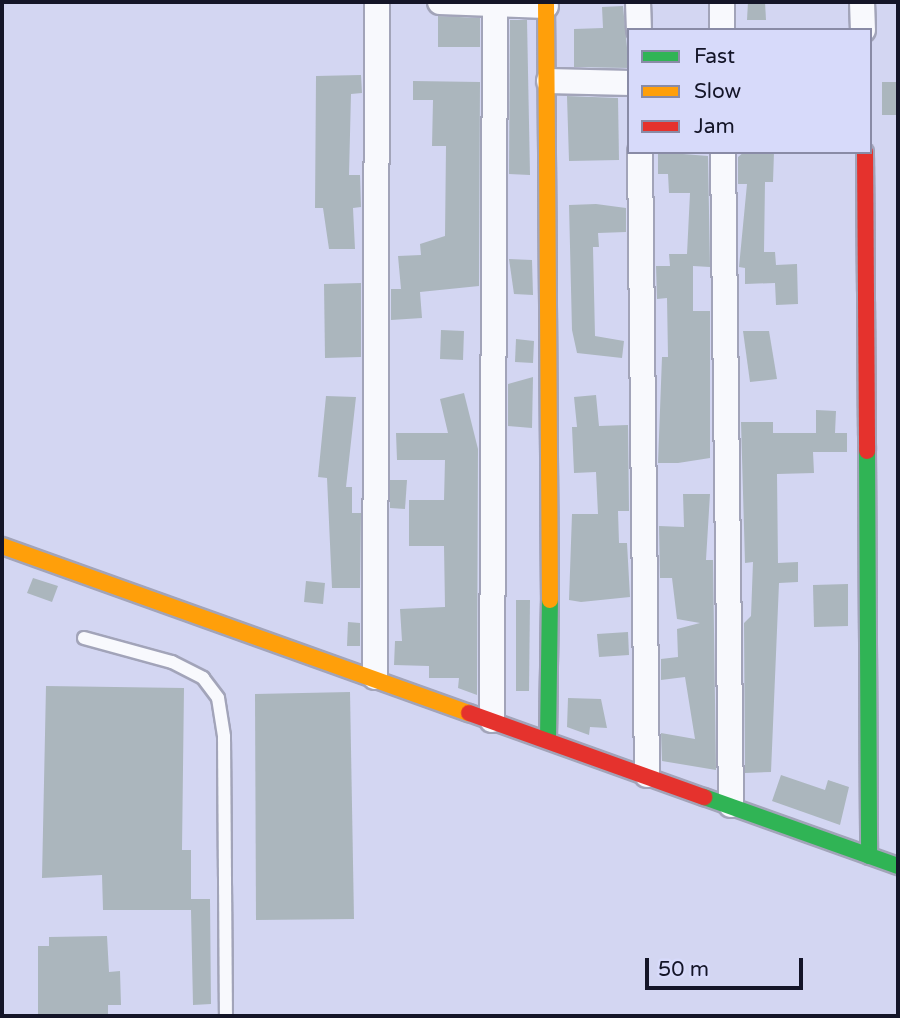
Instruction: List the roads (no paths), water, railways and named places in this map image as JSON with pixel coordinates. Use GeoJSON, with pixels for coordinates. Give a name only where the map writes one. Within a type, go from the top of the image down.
{"type":"FeatureCollection","features":[{"type":"Feature","properties":{"kind":"street"},"geometry":{"type":"LineString","coordinates":[[375,677],[377,2]]}},
{"type":"Feature","properties":{"kind":"street"},"geometry":{"type":"LineString","coordinates":[[440,2],[546,4],[549,81],[548,738]]}},
{"type":"Feature","properties":{"kind":"street"},"geometry":{"type":"LineString","coordinates":[[638,2],[639,28]]}},
{"type":"Feature","properties":{"kind":"street"},"geometry":{"type":"LineString","coordinates":[[722,2],[722,28]]}},
{"type":"Feature","properties":{"kind":"street"},"geometry":{"type":"LineString","coordinates":[[862,2],[863,28]]}},
{"type":"Feature","properties":{"kind":"street"},"geometry":{"type":"LineString","coordinates":[[492,720],[495,4]]}},
{"type":"Feature","properties":{"kind":"street"},"geometry":{"type":"LineString","coordinates":[[549,81],[627,83]]}},
{"type":"Feature","properties":{"kind":"street"},"geometry":{"type":"LineString","coordinates":[[640,154],[647,775]]}},
{"type":"Feature","properties":{"kind":"street"},"geometry":{"type":"LineString","coordinates":[[723,154],[731,805]]}},
{"type":"Feature","properties":{"kind":"street"},"geometry":{"type":"LineString","coordinates":[[865,154],[869,856]]}},
{"type":"Feature","properties":{"kind":"street"},"geometry":{"type":"LineString","coordinates":[[2,546],[548,738],[898,866]]}},
{"type":"Feature","properties":{"kind":"lane"},"geometry":{"type":"LineString","coordinates":[[84,638],[172,662],[203,678],[218,698],[224,737],[226,1016]]}}]}
